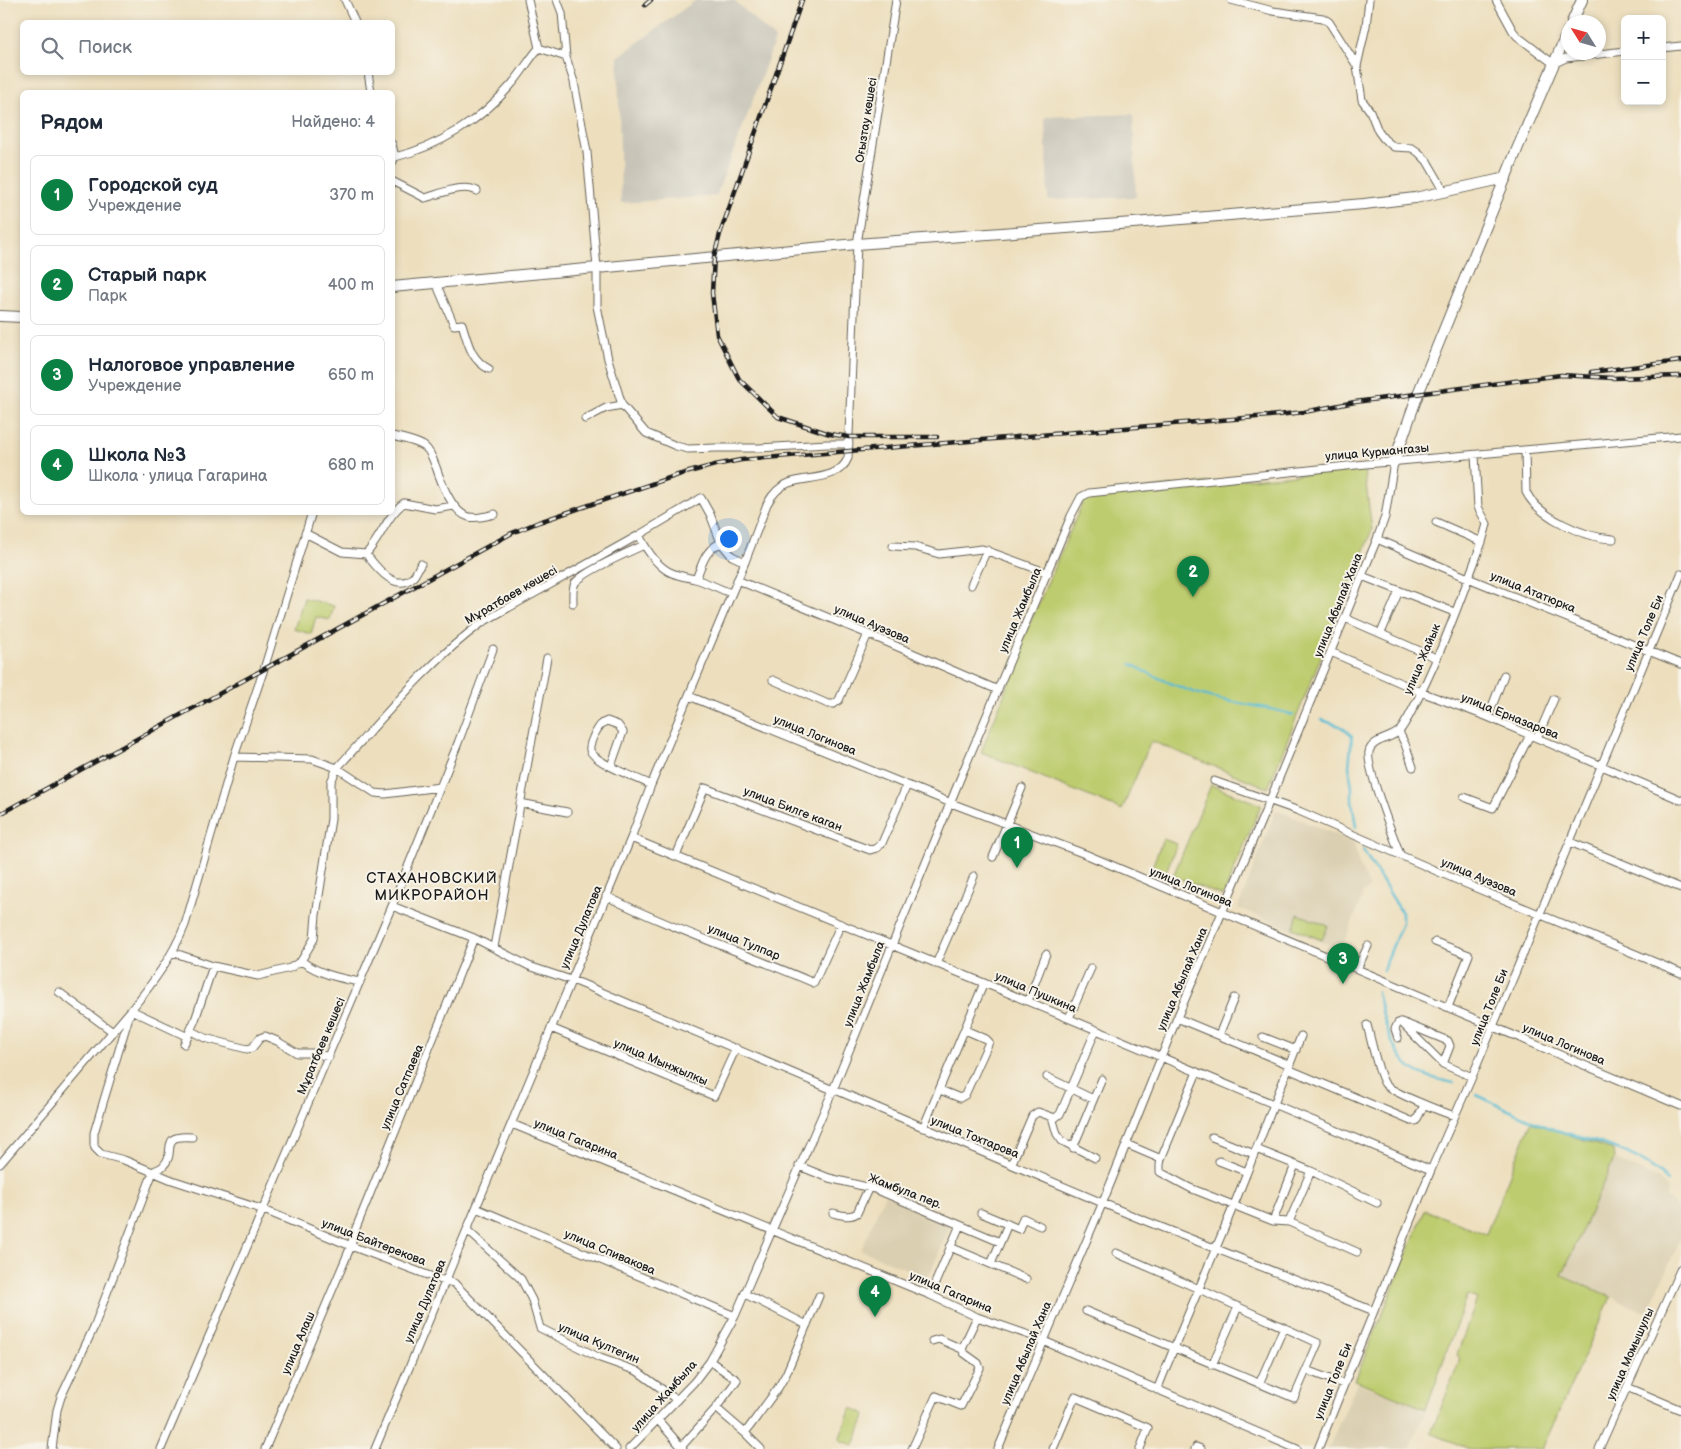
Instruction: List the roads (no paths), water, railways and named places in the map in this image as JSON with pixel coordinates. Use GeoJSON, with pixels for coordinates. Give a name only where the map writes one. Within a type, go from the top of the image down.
{"type":"FeatureCollection","features":[{"type":"Feature","properties":{"kind":"street"},"geometry":{"type":"LineString","coordinates":[[345,0],[354,20]]}},
{"type":"Feature","properties":{"kind":"street"},"geometry":{"type":"LineString","coordinates":[[528,0],[539,48]]}},
{"type":"Feature","properties":{"kind":"street"},"geometry":{"type":"LineString","coordinates":[[557,0],[562,13],[566,57],[574,82],[587,152],[597,268],[597,306],[608,359],[622,405],[646,433],[688,449],[849,444]]}},
{"type":"Feature","properties":{"kind":"street","name":"Оғызтау көшесі"},"geometry":{"type":"LineString","coordinates":[[848,458],[857,244],[896,0]]}},
{"type":"Feature","properties":{"kind":"street"},"geometry":{"type":"LineString","coordinates":[[1231,0],[1273,11],[1323,18],[1329,22],[1357,66]]}},
{"type":"Feature","properties":{"kind":"street"},"geometry":{"type":"LineString","coordinates":[[1369,0],[1366,26],[1357,66],[1362,100],[1370,111],[1378,131],[1384,139],[1391,146],[1412,148],[1418,152],[1427,162],[1445,192]]}},
{"type":"Feature","properties":{"kind":"street"},"geometry":{"type":"LineString","coordinates":[[1496,0],[1517,36],[1550,61],[1555,63],[1566,58],[1621,51]]}},
{"type":"Feature","properties":{"kind":"street"},"geometry":{"type":"LineString","coordinates":[[1575,15],[1582,0]]}},
{"type":"Feature","properties":{"kind":"street"},"geometry":{"type":"LineString","coordinates":[[1666,48],[1681,46]]}},
{"type":"Feature","properties":{"kind":"street"},"geometry":{"type":"LineString","coordinates":[[539,48],[566,57]]}},
{"type":"Feature","properties":{"kind":"street"},"geometry":{"type":"LineString","coordinates":[[395,160],[458,132],[472,122],[511,85],[539,48]]}},
{"type":"Feature","properties":{"kind":"street"},"geometry":{"type":"LineString","coordinates":[[1394,462],[1418,394],[1561,48]]}},
{"type":"Feature","properties":{"kind":"street"},"geometry":{"type":"LineString","coordinates":[[369,75],[372,90]]}},
{"type":"Feature","properties":{"kind":"street"},"geometry":{"type":"LineString","coordinates":[[395,287],[857,244],[1335,206],[1415,198],[1506,178]]}},
{"type":"Feature","properties":{"kind":"street"},"geometry":{"type":"LineString","coordinates":[[395,182],[426,198],[456,190],[471,188],[476,191]]}},
{"type":"Feature","properties":{"kind":"street"},"geometry":{"type":"LineString","coordinates":[[436,283],[454,325],[462,324],[470,350],[475,358],[489,369]]}},
{"type":"Feature","properties":{"kind":"street"},"geometry":{"type":"LineString","coordinates":[[0,316],[20,317]]}},
{"type":"Feature","properties":{"kind":"street"},"geometry":{"type":"LineString","coordinates":[[584,419],[594,412],[622,405]]}},
{"type":"Feature","properties":{"kind":"street","name":"улица Курмангазы"},"geometry":{"type":"LineString","coordinates":[[1078,502],[1084,495],[1089,493],[1394,462],[1681,436]]}},
{"type":"Feature","properties":{"kind":"street"},"geometry":{"type":"LineString","coordinates":[[395,437],[424,446],[431,453],[438,475],[454,506],[460,513],[469,517],[495,514]]}},
{"type":"Feature","properties":{"kind":"street"},"geometry":{"type":"LineString","coordinates":[[1525,450],[1526,492],[1529,498],[1550,516],[1565,525],[1594,536],[1614,539]]}},
{"type":"Feature","properties":{"kind":"street","name":"улица Жайык"},"geometry":{"type":"LineString","coordinates":[[1399,732],[1421,692],[1436,658],[1482,542],[1487,524],[1478,507],[1475,455]]}},
{"type":"Feature","properties":{"kind":"street","name":"улица Дулатова"},"geometry":{"type":"LineString","coordinates":[[375,1449],[631,838],[767,504],[772,496],[786,484],[830,474],[843,466],[848,458]]}},
{"type":"Feature","properties":{"kind":"street","name":"улица Абылай Хана"},"geometry":{"type":"LineString","coordinates":[[998,1449],[1103,1202],[1177,1018],[1378,539],[1386,517],[1394,462]]}},
{"type":"Feature","properties":{"kind":"street","name":"Мұратбаев көшесі"},"geometry":{"type":"LineString","coordinates":[[337,768],[426,672],[462,637],[483,622],[639,535],[701,498],[710,514],[721,543]]}},
{"type":"Feature","properties":{"kind":"street","name":"улица Жамбыла"},"geometry":{"type":"LineString","coordinates":[[629,1449],[677,1400],[710,1362],[735,1316],[833,1090],[962,774],[1078,502]]}},
{"type":"Feature","properties":{"kind":"street"},"geometry":{"type":"LineString","coordinates":[[395,513],[404,503],[435,509],[454,506]]}},
{"type":"Feature","properties":{"kind":"street"},"geometry":{"type":"LineString","coordinates":[[0,1164],[131,1010],[172,952],[185,925],[234,757],[264,669],[311,515]]}},
{"type":"Feature","properties":{"kind":"street"},"geometry":{"type":"LineString","coordinates":[[366,554],[374,546],[394,515]]}},
{"type":"Feature","properties":{"kind":"street"},"geometry":{"type":"LineString","coordinates":[[1436,522],[1482,542]]}},
{"type":"Feature","properties":{"kind":"street"},"geometry":{"type":"LineString","coordinates":[[306,533],[342,552],[366,554],[382,574],[398,582],[412,579],[421,564]]}},
{"type":"Feature","properties":{"kind":"street"},"geometry":{"type":"LineString","coordinates":[[639,535],[644,545],[661,567],[671,573],[696,579],[731,593]]}},
{"type":"Feature","properties":{"kind":"street","name":"улица Ататюрка"},"geometry":{"type":"LineString","coordinates":[[1378,539],[1468,578],[1681,664]]}},
{"type":"Feature","properties":{"kind":"street"},"geometry":{"type":"LineString","coordinates":[[696,579],[710,548],[721,543],[732,556],[745,562]]}},
{"type":"Feature","properties":{"kind":"street"},"geometry":{"type":"LineString","coordinates":[[573,603],[573,590],[576,582],[610,560],[644,545]]}},
{"type":"Feature","properties":{"kind":"street"},"geometry":{"type":"LineString","coordinates":[[893,546],[914,547],[939,554],[987,550],[1048,573]]}},
{"type":"Feature","properties":{"kind":"street"},"geometry":{"type":"LineString","coordinates":[[971,585],[987,550]]}},
{"type":"Feature","properties":{"kind":"street","name":"улица Толе Би"},"geometry":{"type":"LineString","coordinates":[[1318,1449],[1431,1170],[1493,1027],[1681,574]]}},
{"type":"Feature","properties":{"kind":"street"},"geometry":{"type":"LineString","coordinates":[[1362,576],[1454,612]]}},
{"type":"Feature","properties":{"kind":"street","name":"улица Ауэзова"},"geometry":{"type":"LineString","coordinates":[[737,580],[998,690]]}},
{"type":"Feature","properties":{"kind":"street"},"geometry":{"type":"LineString","coordinates":[[1382,633],[1399,591]]}},
{"type":"Feature","properties":{"kind":"street"},"geometry":{"type":"LineString","coordinates":[[1345,618],[1436,658]]}},
{"type":"Feature","properties":{"kind":"street"},"geometry":{"type":"LineString","coordinates":[[773,680],[828,704],[834,704],[839,700],[868,634]]}},
{"type":"Feature","properties":{"kind":"street","name":"Мұратбаев көшесі"},"geometry":{"type":"LineString","coordinates":[[161,1449],[392,906],[458,743],[493,649]]}},
{"type":"Feature","properties":{"kind":"street","name":"улица Ерназарова"},"geometry":{"type":"LineString","coordinates":[[1331,652],[1421,692],[1488,717],[1681,800]]}},
{"type":"Feature","properties":{"kind":"street"},"geometry":{"type":"LineString","coordinates":[[392,906],[494,947],[547,658]]}},
{"type":"Feature","properties":{"kind":"street"},"geometry":{"type":"LineString","coordinates":[[1488,717],[1504,675]]}},
{"type":"Feature","properties":{"kind":"street","name":"улица Логинова"},"geometry":{"type":"LineString","coordinates":[[689,696],[951,803],[1085,854],[1681,1106]]}},
{"type":"Feature","properties":{"kind":"street"},"geometry":{"type":"LineString","coordinates":[[1464,797],[1493,808],[1554,699]]}},
{"type":"Feature","properties":{"kind":"street"},"geometry":{"type":"LineString","coordinates":[[611,766],[623,732],[618,725],[607,721],[600,725],[590,747],[593,755],[599,760],[611,766],[652,785]]}},
{"type":"Feature","properties":{"kind":"street"},"geometry":{"type":"LineString","coordinates":[[1400,854],[1369,757],[1370,749],[1374,744],[1399,732],[1413,767]]}},
{"type":"Feature","properties":{"kind":"street"},"geometry":{"type":"LineString","coordinates":[[234,757],[312,759],[337,768],[375,793],[384,794],[440,787]]}},
{"type":"Feature","properties":{"kind":"street"},"geometry":{"type":"LineString","coordinates":[[172,952],[213,966],[258,976],[275,973],[294,966],[301,961],[314,939],[321,876],[331,819],[331,782],[337,768]]}},
{"type":"Feature","properties":{"kind":"street","name":"улица Ауэзова"},"geometry":{"type":"LineString","coordinates":[[1214,781],[1270,800],[1681,973]]}},
{"type":"Feature","properties":{"kind":"street","name":"улица Билге каган"},"geometry":{"type":"LineString","coordinates":[[676,856],[705,788],[870,850],[877,848],[882,843],[907,785]]}},
{"type":"Feature","properties":{"kind":"street"},"geometry":{"type":"LineString","coordinates":[[993,857],[1022,788]]}},
{"type":"Feature","properties":{"kind":"street"},"geometry":{"type":"LineString","coordinates":[[520,803],[567,812]]}},
{"type":"Feature","properties":{"kind":"street","name":"улица Пушкина"},"geometry":{"type":"LineString","coordinates":[[631,838],[1274,1103],[1431,1170]]}},
{"type":"Feature","properties":{"kind":"street"},"geometry":{"type":"LineString","coordinates":[[1570,842],[1681,888]]}},
{"type":"Feature","properties":{"kind":"street"},"geometry":{"type":"LineString","coordinates":[[936,964],[974,876]]}},
{"type":"Feature","properties":{"kind":"street","name":"улица Тулпар"},"geometry":{"type":"LineString","coordinates":[[606,896],[814,983],[841,924]]}},
{"type":"Feature","properties":{"kind":"street","name":"улица Сатпаева"},"geometry":{"type":"LineString","coordinates":[[352,1246],[354,1233],[474,938]]}},
{"type":"Feature","properties":{"kind":"street"},"geometry":{"type":"LineString","coordinates":[[1435,942],[1469,954],[1448,1007]]}},
{"type":"Feature","properties":{"kind":"street"},"geometry":{"type":"LineString","coordinates":[[1357,969],[1368,946]]}},
{"type":"Feature","properties":{"kind":"street","name":"улица Тохтарова"},"geometry":{"type":"LineString","coordinates":[[494,947],[529,966],[570,980],[1216,1249],[1374,1311]]}},
{"type":"Feature","properties":{"kind":"street"},"geometry":{"type":"LineString","coordinates":[[1028,1001],[1046,954]]}},
{"type":"Feature","properties":{"kind":"street"},"geometry":{"type":"LineString","coordinates":[[301,961],[335,978],[360,982]]}},
{"type":"Feature","properties":{"kind":"street"},"geometry":{"type":"LineString","coordinates":[[184,1044],[190,1034],[213,966]]}},
{"type":"Feature","properties":{"kind":"street"},"geometry":{"type":"LineString","coordinates":[[1069,1018],[1092,968]]}},
{"type":"Feature","properties":{"kind":"street"},"geometry":{"type":"LineString","coordinates":[[923,1128],[984,983]]}},
{"type":"Feature","properties":{"kind":"street"},"geometry":{"type":"LineString","coordinates":[[59,992],[113,1032]]}},
{"type":"Feature","properties":{"kind":"street"},"geometry":{"type":"LineString","coordinates":[[1219,1035],[1234,998]]}},
{"type":"Feature","properties":{"kind":"street"},"geometry":{"type":"LineString","coordinates":[[131,1010],[190,1034],[247,1049],[252,1048],[260,1038],[265,1036],[297,1053],[314,1053],[329,1057]]}},
{"type":"Feature","properties":{"kind":"street","name":"улица Байтерекова"},"geometry":{"type":"LineString","coordinates":[[131,1010],[94,1133],[94,1145],[101,1154],[124,1160],[172,1180],[264,1210],[352,1246],[438,1279],[454,1283],[616,1449]]}},
{"type":"Feature","properties":{"kind":"street"},"geometry":{"type":"LineString","coordinates":[[1177,1018],[1411,1121],[1416,1121],[1424,1105]]}},
{"type":"Feature","properties":{"kind":"street"},"geometry":{"type":"LineString","coordinates":[[1398,1038],[1395,1029],[1398,1022],[1401,1022]]}},
{"type":"Feature","properties":{"kind":"street"},"geometry":{"type":"LineString","coordinates":[[1401,1022],[1443,1064],[1472,1077]]}},
{"type":"Feature","properties":{"kind":"street"},"geometry":{"type":"LineString","coordinates":[[1401,1022],[1448,1041],[1450,1046],[1443,1064]]}},
{"type":"Feature","properties":{"kind":"street"},"geometry":{"type":"LineString","coordinates":[[1367,1025],[1382,1078],[1387,1087],[1424,1105],[1455,1116]]}},
{"type":"Feature","properties":{"kind":"street","name":"улица Мынжылкы"},"geometry":{"type":"LineString","coordinates":[[551,1028],[714,1096],[736,1048]]}},
{"type":"Feature","properties":{"kind":"street"},"geometry":{"type":"LineString","coordinates":[[940,1090],[960,1098],[965,1095],[989,1042],[965,1030]]}},
{"type":"Feature","properties":{"kind":"street"},"geometry":{"type":"LineString","coordinates":[[1012,1163],[1032,1116],[1038,1112],[1052,1117],[1060,1114],[1096,1030]]}},
{"type":"Feature","properties":{"kind":"street"},"geometry":{"type":"LineString","coordinates":[[1157,1390],[1302,1036]]}},
{"type":"Feature","properties":{"kind":"street"},"geometry":{"type":"LineString","coordinates":[[1263,1037],[1296,1050]]}},
{"type":"Feature","properties":{"kind":"street"},"geometry":{"type":"LineString","coordinates":[[1197,1072],[1161,1159],[1160,1169],[1163,1174],[1190,1188],[1273,1221],[1289,1222],[1357,1252]]}},
{"type":"Feature","properties":{"kind":"street"},"geometry":{"type":"LineString","coordinates":[[1046,1077],[1093,1099]]}},
{"type":"Feature","properties":{"kind":"street"},"geometry":{"type":"LineString","coordinates":[[1072,1148],[1102,1079]]}},
{"type":"Feature","properties":{"kind":"street"},"geometry":{"type":"LineString","coordinates":[[1052,1117],[1057,1134],[1062,1141],[1094,1158]]}},
{"type":"Feature","properties":{"kind":"street","name":"улица Гагарина"},"geometry":{"type":"LineString","coordinates":[[512,1124],[930,1295],[977,1317],[1043,1341],[1296,1449]]}},
{"type":"Feature","properties":{"kind":"street"},"geometry":{"type":"LineString","coordinates":[[52,1449],[57,1410],[61,1397],[94,1327],[153,1172],[163,1166],[167,1160],[170,1145],[175,1138],[179,1136],[192,1137]]}},
{"type":"Feature","properties":{"kind":"street"},"geometry":{"type":"LineString","coordinates":[[1212,1137],[1311,1171],[1378,1203]]}},
{"type":"Feature","properties":{"kind":"street"},"geometry":{"type":"LineString","coordinates":[[1126,1144],[1161,1159]]}},
{"type":"Feature","properties":{"kind":"street"},"geometry":{"type":"LineString","coordinates":[[1219,1161],[1247,1172]]}},
{"type":"Feature","properties":{"kind":"street","name":"Жамбула пер."},"geometry":{"type":"LineString","coordinates":[[799,1166],[829,1178],[869,1187],[1000,1242]]}},
{"type":"Feature","properties":{"kind":"street"},"geometry":{"type":"LineString","coordinates":[[1273,1221],[1295,1166]]}},
{"type":"Feature","properties":{"kind":"street"},"geometry":{"type":"LineString","coordinates":[[1289,1222],[1311,1171]]}},
{"type":"Feature","properties":{"kind":"street"},"geometry":{"type":"LineString","coordinates":[[832,1213],[851,1216],[857,1213],[869,1187]]}},
{"type":"Feature","properties":{"kind":"street","name":"улица Спивакова"},"geometry":{"type":"LineString","coordinates":[[476,1208],[735,1316]]}},
{"type":"Feature","properties":{"kind":"street"},"geometry":{"type":"LineString","coordinates":[[981,1212],[1018,1229],[1023,1218],[1040,1226]]}},
{"type":"Feature","properties":{"kind":"street"},"geometry":{"type":"LineString","coordinates":[[991,1264],[1008,1224]]}},
{"type":"Feature","properties":{"kind":"street"},"geometry":{"type":"LineString","coordinates":[[930,1295],[960,1225]]}},
{"type":"Feature","properties":{"kind":"street","name":"улица Култегин"},"geometry":{"type":"LineString","coordinates":[[467,1230],[521,1279],[532,1300],[540,1328],[600,1358],[637,1371],[677,1400]]}},
{"type":"Feature","properties":{"kind":"street","name":"улица Алаш"},"geometry":{"type":"LineString","coordinates":[[266,1449],[352,1246]]}},
{"type":"Feature","properties":{"kind":"street"},"geometry":{"type":"LineString","coordinates":[[950,1247],[1026,1280]]}},
{"type":"Feature","properties":{"kind":"street"},"geometry":{"type":"LineString","coordinates":[[1086,1311],[1294,1398],[1318,1343],[1199,1288],[1116,1253]]}},
{"type":"Feature","properties":{"kind":"street","name":"улица Момышулы"},"geometry":{"type":"LineString","coordinates":[[1599,1449],[1681,1268]]}},
{"type":"Feature","properties":{"kind":"street"},"geometry":{"type":"LineString","coordinates":[[745,1294],[807,1325]]}},
{"type":"Feature","properties":{"kind":"street"},"geometry":{"type":"LineString","coordinates":[[745,1433],[786,1374],[819,1296]]}},
{"type":"Feature","properties":{"kind":"street"},"geometry":{"type":"LineString","coordinates":[[1212,1365],[1238,1307]]}},
{"type":"Feature","properties":{"kind":"street"},"geometry":{"type":"LineString","coordinates":[[962,1349],[977,1317]]}},
{"type":"Feature","properties":{"kind":"street"},"geometry":{"type":"LineString","coordinates":[[1259,1384],[1284,1327]]}},
{"type":"Feature","properties":{"kind":"street"},"geometry":{"type":"LineString","coordinates":[[912,1449],[936,1396],[961,1406],[980,1366],[964,1354],[962,1349],[939,1339],[932,1341]]}},
{"type":"Feature","properties":{"kind":"street"},"geometry":{"type":"LineString","coordinates":[[658,1420],[682,1448],[737,1380],[710,1362]]}},
{"type":"Feature","properties":{"kind":"street"},"geometry":{"type":"LineString","coordinates":[[1306,1370],[1343,1384]]}},
{"type":"Feature","properties":{"kind":"street"},"geometry":{"type":"LineString","coordinates":[[1628,1387],[1681,1410]]}},
{"type":"Feature","properties":{"kind":"street"},"geometry":{"type":"LineString","coordinates":[[1053,1449],[1075,1397],[1148,1428],[1140,1449]]}},
{"type":"Feature","properties":{"kind":"street"},"geometry":{"type":"LineString","coordinates":[[716,1408],[745,1433],[756,1448]]}},
{"type":"Feature","properties":{"kind":"street"},"geometry":{"type":"LineString","coordinates":[[1195,1449],[1196,1447],[1201,1449]]}},
{"type":"Feature","properties":{"kind":"waterway"},"geometry":{"type":"LineString","coordinates":[[1131,664],[1190,691],[1293,715]]}},
{"type":"Feature","properties":{"kind":"waterway"},"geometry":{"type":"LineString","coordinates":[[1322,720],[1340,726],[1352,736],[1349,766],[1356,827]]}},
{"type":"Feature","properties":{"kind":"waterway"},"geometry":{"type":"LineString","coordinates":[[1363,850],[1402,913],[1402,923],[1383,970]]}},
{"type":"Feature","properties":{"kind":"waterway"},"geometry":{"type":"LineString","coordinates":[[1377,992],[1390,1036],[1401,1057],[1416,1071],[1454,1083]]}},
{"type":"Feature","properties":{"kind":"waterway"},"geometry":{"type":"LineString","coordinates":[[1477,1095],[1547,1127],[1627,1153],[1641,1160],[1668,1181]]}},
{"type":"Feature","properties":{"kind":"railway"},"geometry":{"type":"LineString","coordinates":[[645,5],[651,0]]}},
{"type":"Feature","properties":{"kind":"railway"},"geometry":{"type":"LineString","coordinates":[[802,0],[720,234],[714,257],[712,293],[717,335],[739,379],[778,417],[830,434],[849,437],[937,437]]}},
{"type":"Feature","properties":{"kind":"railway"},"geometry":{"type":"LineString","coordinates":[[1591,372],[1681,361]]}},
{"type":"Feature","properties":{"kind":"railway"},"geometry":{"type":"LineString","coordinates":[[0,814],[512,533],[678,475],[715,465],[741,460],[1269,416],[1304,412],[1355,402],[1561,375],[1613,378],[1681,376]]}},
{"type":"Feature","properties":{"kind":"place","name":"Старый парк"},"geometry":{"type":"Point","coordinates":[1193,597]}},
{"type":"Feature","properties":{"kind":"place","name":"Городской суд"},"geometry":{"type":"Point","coordinates":[1017,868]}},
{"type":"Feature","properties":{"kind":"place","name":"Налоговое управление"},"geometry":{"type":"Point","coordinates":[1343,984]}},
{"type":"Feature","properties":{"kind":"place","name":"Школа №3"},"geometry":{"type":"Point","coordinates":[875,1317]}},
{"type":"Feature","properties":{"kind":"district","name":"СТАХАНОВСКИЙ МИКРОРАЙОН"},"geometry":{"type":"Point","coordinates":[432,886]}}]}
